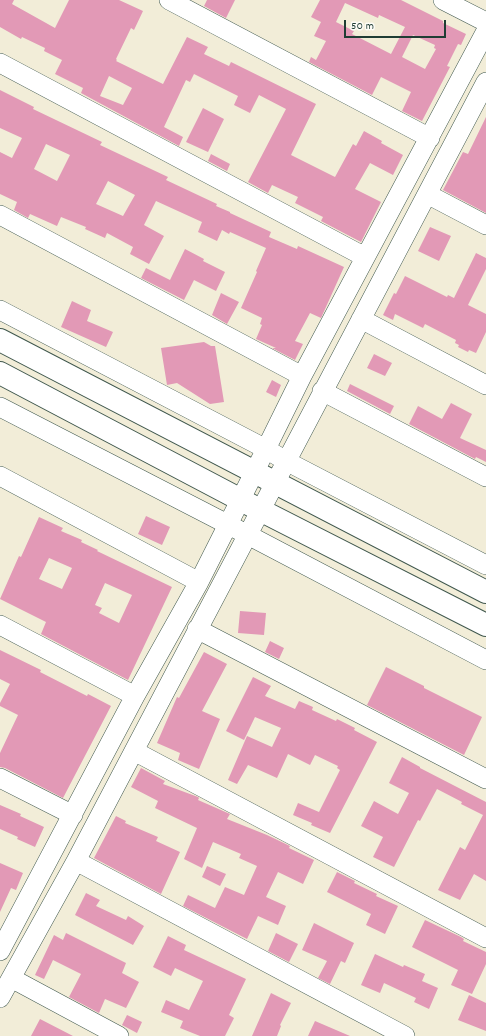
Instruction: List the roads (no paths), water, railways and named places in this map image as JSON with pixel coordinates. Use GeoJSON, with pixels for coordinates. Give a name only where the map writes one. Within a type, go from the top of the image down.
{"type":"FeatureCollection","features":[{"type":"Feature","properties":{"kind":"main road"},"geometry":{"type":"LineString","coordinates":[[0,340],[486,592]]}},
{"type":"Feature","properties":{"kind":"main road"},"geometry":{"type":"LineString","coordinates":[[0,373],[260,510],[486,625]]}},
{"type":"Feature","properties":{"kind":"street"},"geometry":{"type":"LineString","coordinates":[[169,0],[430,138]]}},
{"type":"Feature","properties":{"kind":"street"},"geometry":{"type":"LineString","coordinates":[[443,0],[486,22]]}},
{"type":"Feature","properties":{"kind":"street"},"geometry":{"type":"LineString","coordinates":[[0,951],[5,929],[73,815],[135,696],[198,582],[302,376],[486,31]]}},
{"type":"Feature","properties":{"kind":"street"},"geometry":{"type":"LineString","coordinates":[[0,63],[365,257]]}},
{"type":"Feature","properties":{"kind":"street"},"geometry":{"type":"LineString","coordinates":[[0,998],[76,861],[486,82]]}},
{"type":"Feature","properties":{"kind":"street"},"geometry":{"type":"LineString","coordinates":[[427,194],[486,225]]}},
{"type":"Feature","properties":{"kind":"street"},"geometry":{"type":"LineString","coordinates":[[0,215],[302,376]]}},
{"type":"Feature","properties":{"kind":"street"},"geometry":{"type":"LineString","coordinates":[[0,310],[486,565]]}},
{"type":"Feature","properties":{"kind":"street"},"geometry":{"type":"LineString","coordinates":[[361,319],[486,385]]}},
{"type":"Feature","properties":{"kind":"street"},"geometry":{"type":"LineString","coordinates":[[322,392],[486,477]]}},
{"type":"Feature","properties":{"kind":"street"},"geometry":{"type":"LineString","coordinates":[[0,408],[227,524],[486,660]]}},
{"type":"Feature","properties":{"kind":"street"},"geometry":{"type":"LineString","coordinates":[[0,476],[198,582]]}},
{"type":"Feature","properties":{"kind":"street"},"geometry":{"type":"LineString","coordinates":[[0,625],[135,696]]}},
{"type":"Feature","properties":{"kind":"street"},"geometry":{"type":"LineString","coordinates":[[197,629],[486,779]]}},
{"type":"Feature","properties":{"kind":"street"},"geometry":{"type":"LineString","coordinates":[[134,751],[486,938]]}},
{"type":"Feature","properties":{"kind":"street"},"geometry":{"type":"LineString","coordinates":[[0,778],[73,815]]}},
{"type":"Feature","properties":{"kind":"street"},"geometry":{"type":"LineString","coordinates":[[76,861],[405,1036]]}},
{"type":"Feature","properties":{"kind":"street"},"geometry":{"type":"LineString","coordinates":[[11,978],[119,1036]]}}]}
